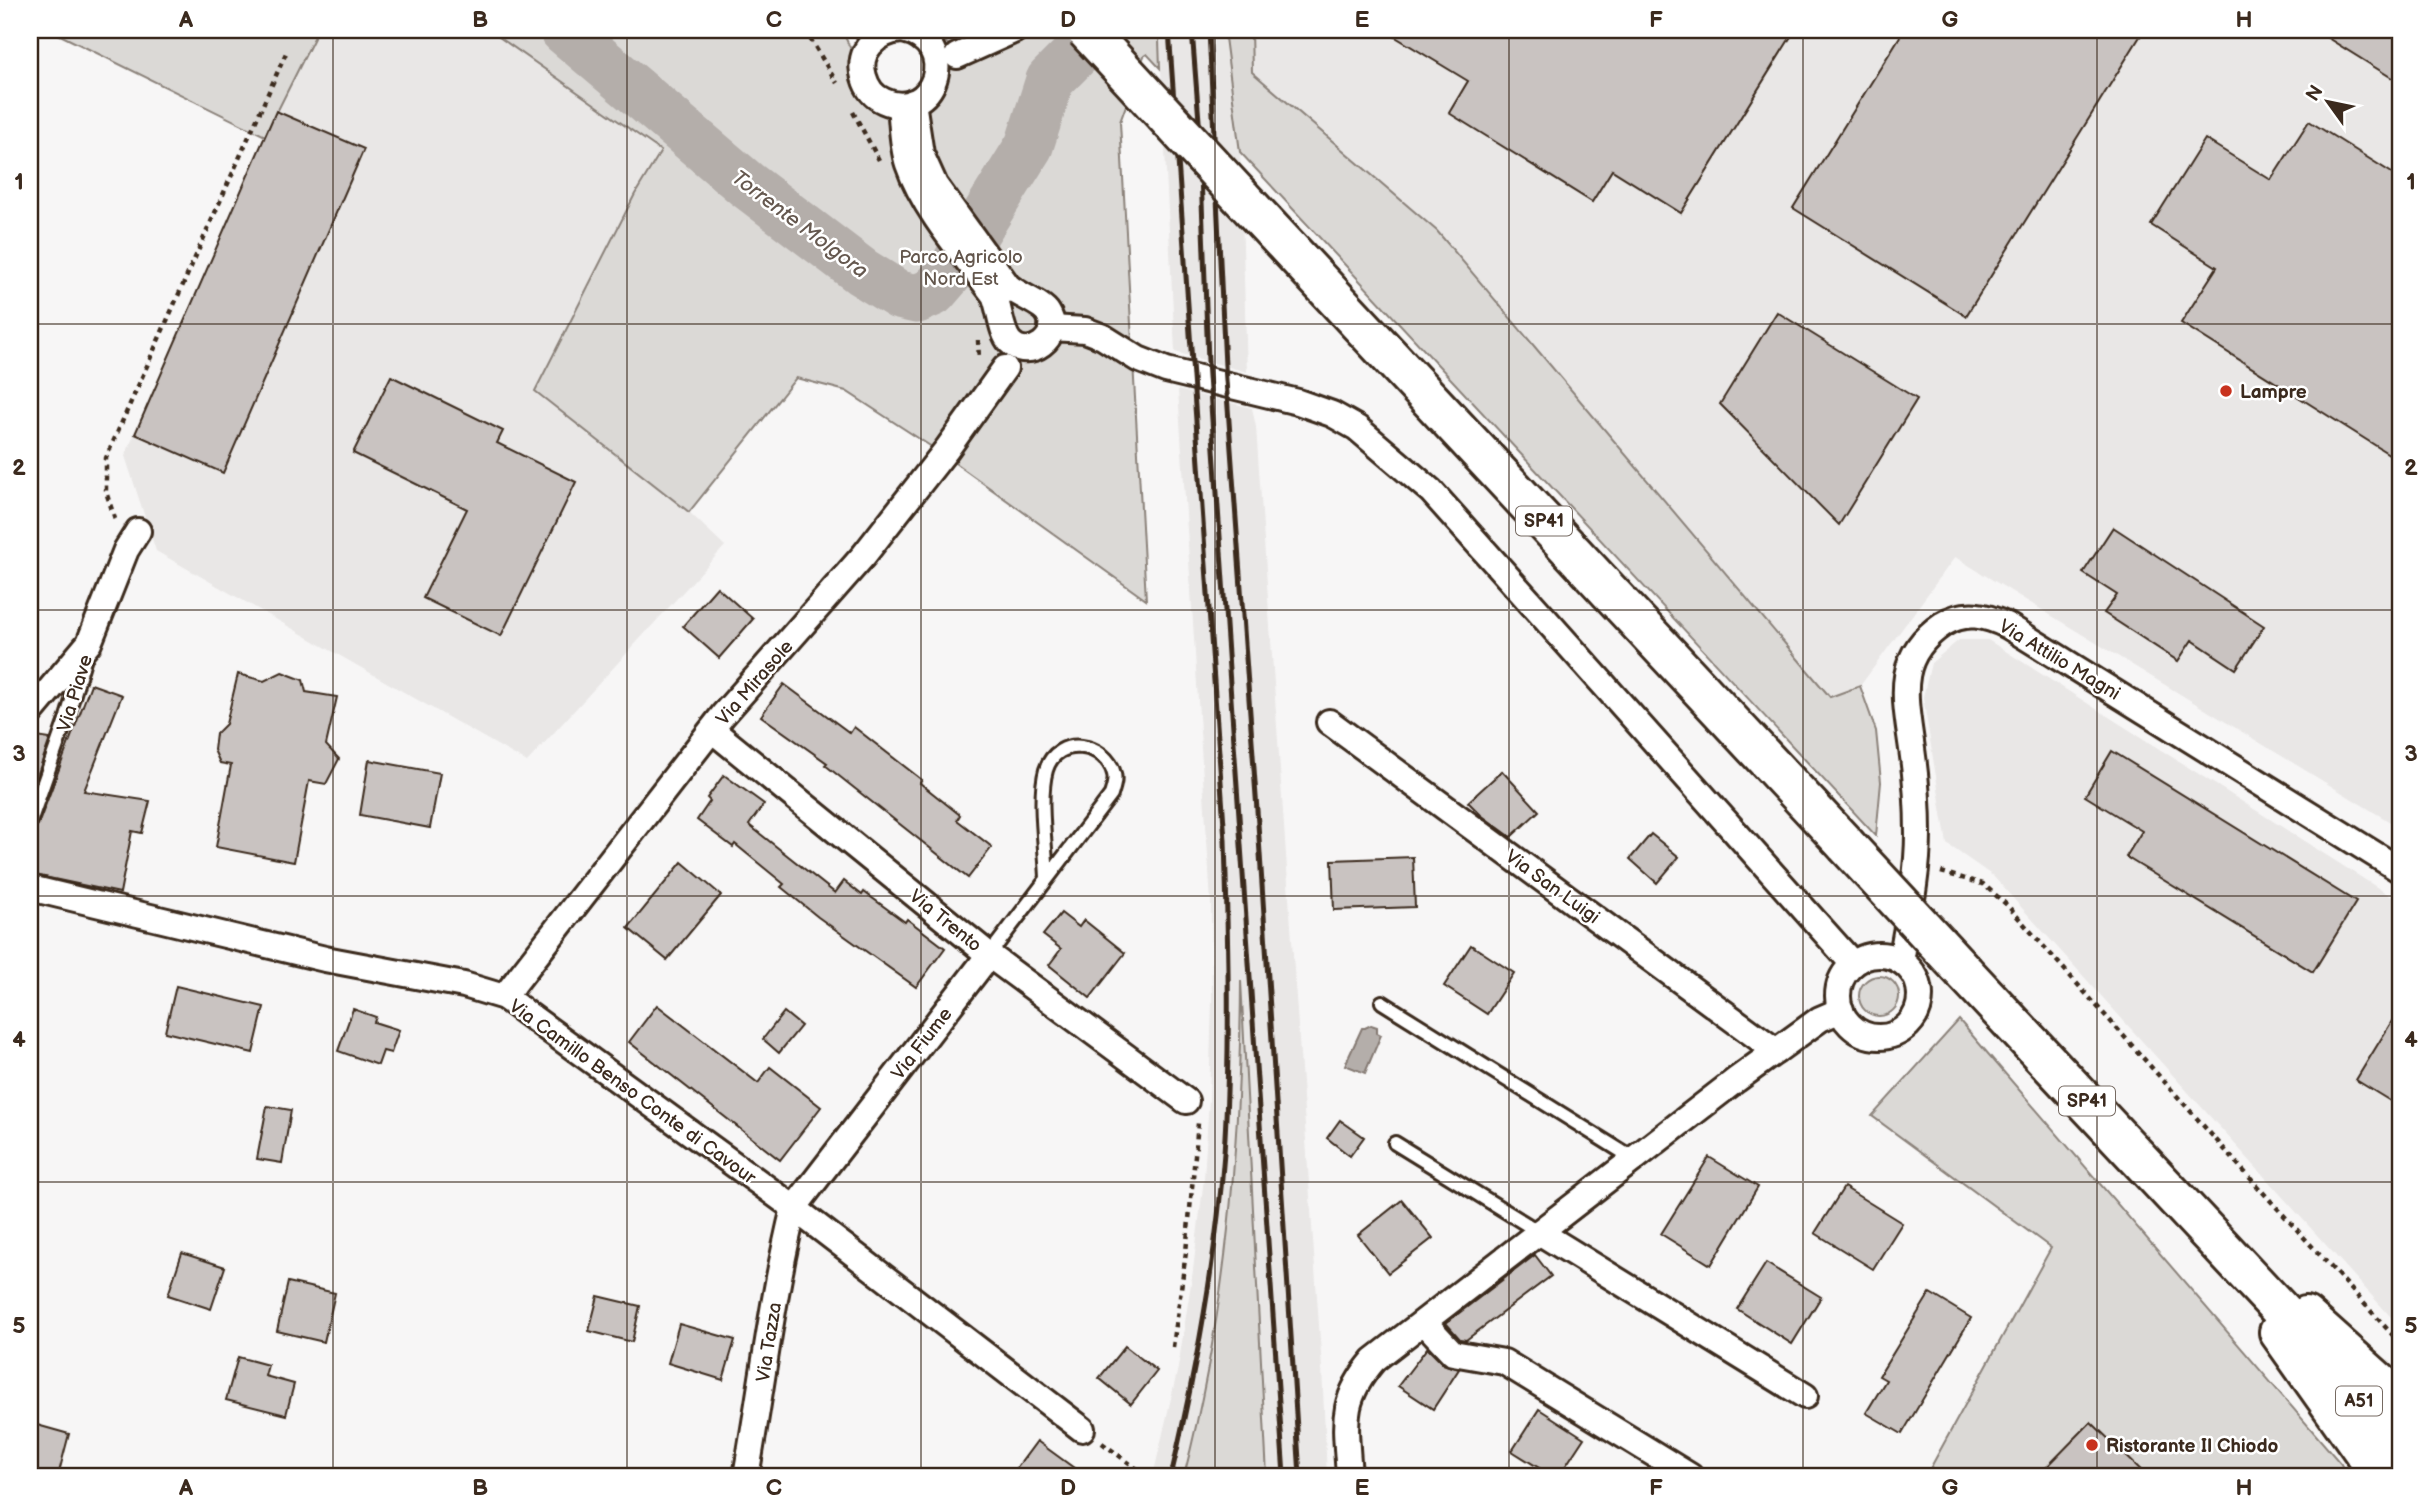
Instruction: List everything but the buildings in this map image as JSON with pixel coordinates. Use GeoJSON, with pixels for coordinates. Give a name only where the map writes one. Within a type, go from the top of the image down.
{"type":"FeatureCollection","features":[{"type":"Feature","properties":{"kind":"main road","name":"SP41"},"geometry":{"type":"LineString","coordinates":[[1086,30],[2317,1349]]}},
{"type":"Feature","properties":{"kind":"main road"},"geometry":{"type":"LineString","coordinates":[[2208,1230],[2400,1401]]}},
{"type":"Feature","properties":{"kind":"main road"},"geometry":{"type":"LineString","coordinates":[[2208,1230],[2381,1476]]}},
{"type":"Feature","properties":{"kind":"main road","name":"A51"},"geometry":{"type":"LineString","coordinates":[[2317,1349],[2400,1432]]}},
{"type":"Feature","properties":{"kind":"main road","name":"A51"},"geometry":{"type":"LineString","coordinates":[[2317,1349],[2400,1452]]}},
{"type":"Feature","properties":{"kind":"street"},"geometry":{"type":"LineString","coordinates":[[933,49],[937,74],[924,96],[906,104],[880,99],[866,84],[862,73],[864,40],[896,30],[915,33],[933,49],[948,56],[957,56]]}},
{"type":"Feature","properties":{"kind":"street"},"geometry":{"type":"LineString","coordinates":[[937,74],[957,56],[1015,30]]}},
{"type":"Feature","properties":{"kind":"street"},"geometry":{"type":"LineString","coordinates":[[906,104],[907,163],[1001,291],[1018,295],[1044,308],[1052,321],[1051,328],[1085,330],[1103,337],[1138,359],[1166,370],[1298,402],[1332,414],[1375,442],[1431,491],[1853,964]]}},
{"type":"Feature","properties":{"kind":"street"},"geometry":{"type":"LineString","coordinates":[[1001,291],[999,306],[1004,333],[1011,343],[1022,349],[1036,348]]}},
{"type":"Feature","properties":{"kind":"street","name":"Via Mirasole"},"geometry":{"type":"LineString","coordinates":[[504,997],[712,730],[864,555],[947,449],[1005,368],[1047,340],[1051,328]]}},
{"type":"Feature","properties":{"kind":"street","name":"Via Mirasole"},"geometry":{"type":"LineString","coordinates":[[1005,368],[1011,343]]}},
{"type":"Feature","properties":{"kind":"street","name":"Via Piave"},"geometry":{"type":"LineString","coordinates":[[30,713],[89,643],[132,540]]}},
{"type":"Feature","properties":{"kind":"street","name":"Via Attilio Magni"},"geometry":{"type":"LineString","coordinates":[[1901,961],[1916,867],[1918,835],[1916,790],[1904,703],[1908,665],[1917,647],[1952,618],[1979,615],[2008,626],[2400,870]]}},
{"type":"Feature","properties":{"kind":"street","name":"Via San Luigi"},"geometry":{"type":"LineString","coordinates":[[1329,722],[1776,1051]]}},
{"type":"Feature","properties":{"kind":"street","name":"Via Trento"},"geometry":{"type":"LineString","coordinates":[[712,730],[989,955],[1186,1101]]}},
{"type":"Feature","properties":{"kind":"street","name":"Via Camillo Benso Conte di Cavour"},"geometry":{"type":"LineString","coordinates":[[30,888],[325,959],[464,985],[504,997],[793,1208],[1082,1429]]}},
{"type":"Feature","properties":{"kind":"street","name":"Via Fiume"},"geometry":{"type":"LineString","coordinates":[[793,1208],[989,955]]}},
{"type":"Feature","properties":{"kind":"street"},"geometry":{"type":"LineString","coordinates":[[1890,956],[1901,961],[1912,971],[1918,983],[1920,997],[1917,1011],[1910,1023],[1899,1032],[1885,1037],[1858,1031],[1847,1021],[1838,998],[1845,974],[1853,964],[1864,958],[1890,956]]}},
{"type":"Feature","properties":{"kind":"street"},"geometry":{"type":"LineString","coordinates":[[1349,1476],[1346,1426],[1348,1401],[1358,1378],[1374,1360],[1776,1051],[1820,1020],[1841,1010]]}},
{"type":"Feature","properties":{"kind":"street","name":"Via Tazza"},"geometry":{"type":"LineString","coordinates":[[746,1476],[772,1312],[793,1208]]}},
{"type":"Feature","properties":{"kind":"street"},"geometry":{"type":"LineString","coordinates":[[1539,1232],[1805,1396]]}},
{"type":"Feature","properties":{"kind":"street"},"geometry":{"type":"LineString","coordinates":[[1424,1322],[1453,1353],[1504,1362],[1690,1476]]}},
{"type":"Feature","properties":{"kind":"lane","name":"Via Piave"},"geometry":{"type":"LineString","coordinates":[[30,822],[89,643]]}},
{"type":"Feature","properties":{"kind":"lane","name":"Via Fiume"},"geometry":{"type":"LineString","coordinates":[[989,955],[1111,795],[1114,772],[1110,765],[1101,755],[1079,745],[1070,746],[1054,755],[1046,768],[1042,786],[1047,878]]}},
{"type":"Feature","properties":{"kind":"lane"},"geometry":{"type":"LineString","coordinates":[[1382,1002],[1634,1159]]}},
{"type":"Feature","properties":{"kind":"lane"},"geometry":{"type":"LineString","coordinates":[[1395,1143],[1539,1232]]}},
{"type":"Feature","properties":{"kind":"path"},"geometry":{"type":"LineString","coordinates":[[805,30],[838,83]]}},
{"type":"Feature","properties":{"kind":"path"},"geometry":{"type":"LineString","coordinates":[[132,540],[106,492],[106,458],[286,53]]}},
{"type":"Feature","properties":{"kind":"path"},"geometry":{"type":"LineString","coordinates":[[850,106],[880,162]]}},
{"type":"Feature","properties":{"kind":"path"},"geometry":{"type":"LineString","coordinates":[[977,368],[978,330]]}},
{"type":"Feature","properties":{"kind":"path"},"geometry":{"type":"LineString","coordinates":[[1916,867],[1983,884],[2007,905],[2400,1343]]}},
{"type":"Feature","properties":{"kind":"path"},"geometry":{"type":"LineString","coordinates":[[1173,1347],[1196,1164],[1198,1109],[1186,1101]]}},
{"type":"Feature","properties":{"kind":"path"},"geometry":{"type":"LineString","coordinates":[[1082,1429],[1140,1471]]}},
{"type":"Feature","properties":{"kind":"shaded area"},"geometry":{"type":"Polygon","coordinates":[[[318,30],[489,30],[661,151],[635,194],[535,391],[689,512],[725,546],[527,762],[156,551],[125,456],[265,136],[318,30]]]}},
{"type":"Feature","properties":{"kind":"shaded area"},"geometry":{"type":"Polygon","coordinates":[[[1159,30],[1224,30],[1240,152],[1247,372],[1175,352],[1159,30]]]}},
{"type":"Feature","properties":{"kind":"shaded area"},"geometry":{"type":"Polygon","coordinates":[[[1251,30],[2400,30],[2400,828],[1955,557],[1860,686],[1830,697],[1437,231],[1252,72],[1251,30]]]}},
{"type":"Feature","properties":{"kind":"shaded area"},"geometry":{"type":"Polygon","coordinates":[[[1178,390],[1252,408],[1256,427],[1322,1368],[1327,1476],[1267,1476],[1241,1000],[1236,1156],[1224,1275],[1206,1378],[1184,1476],[1153,1476],[1178,1368],[1193,1270],[1204,1178],[1212,1001],[1211,902],[1178,390]]]}},
{"type":"Feature","properties":{"kind":"shaded area"},"geometry":{"type":"Polygon","coordinates":[[[1959,640],[1988,640],[2400,902],[2400,1327],[1993,876],[1947,844],[1923,697],[1931,663],[1959,640]]]}},
{"type":"Feature","properties":{"kind":"shaded area"},"geometry":{"type":"Polygon","coordinates":[[[1371,1025],[1377,1027],[1377,1033],[1381,1035],[1365,1073],[1345,1065],[1362,1028],[1371,1025]]]}},
{"type":"Feature","properties":{"kind":"green space"},"geometry":{"type":"Polygon","coordinates":[[[50,30],[318,30],[265,136],[50,30]]]}},
{"type":"Feature","properties":{"kind":"green space","name":"Parco Agricolo Nord Est"},"geometry":{"type":"Polygon","coordinates":[[[489,30],[842,30],[873,98],[940,89],[949,71],[950,46],[931,30],[1168,30],[1159,40],[1160,68],[1147,54],[1144,56],[1120,122],[1146,600],[941,453],[846,391],[796,378],[689,512],[535,391],[635,194],[661,151],[489,30]]]}},
{"type":"Feature","properties":{"kind":"green space"},"geometry":{"type":"Polygon","coordinates":[[[1224,30],[1251,30],[1252,72],[1437,231],[1830,697],[1860,686],[1876,731],[1881,782],[1876,836],[1240,152],[1224,30]]]}},
{"type":"Feature","properties":{"kind":"green space"},"geometry":{"type":"Polygon","coordinates":[[[1879,976],[1893,982],[1899,996],[1893,1010],[1879,1016],[1865,1010],[1859,996],[1865,982],[1879,976]]]}},
{"type":"Feature","properties":{"kind":"green space"},"geometry":{"type":"Polygon","coordinates":[[[1241,981],[1267,1476],[1184,1476],[1210,1354],[1228,1230],[1238,1106],[1241,981]]]}},
{"type":"Feature","properties":{"kind":"green space"},"geometry":{"type":"Polygon","coordinates":[[[1959,1020],[2341,1464],[2346,1476],[1926,1476],[2051,1248],[1872,1116],[1959,1020]]]}},
{"type":"Feature","properties":{"kind":"waterway","name":"Torrente Molgora"},"geometry":{"type":"LineString","coordinates":[[564,30],[746,184],[862,272],[899,295],[917,299],[933,292],[952,270],[1029,146],[1050,80],[1100,30]]}},
{"type":"Feature","properties":{"kind":"railway"},"geometry":{"type":"LineString","coordinates":[[1169,30],[1225,840],[1228,996],[1228,1075],[1216,1235],[1197,1356],[1171,1476]]}},
{"type":"Feature","properties":{"kind":"railway"},"geometry":{"type":"LineString","coordinates":[[1192,30],[1199,121],[1208,361],[1284,1476]]}},
{"type":"Feature","properties":{"kind":"railway"},"geometry":{"type":"LineString","coordinates":[[1209,30],[1225,366],[1259,838],[1300,1476]]}},
{"type":"Feature","properties":{"kind":"place","name":"Lampre"},"geometry":{"type":"Point","coordinates":[2226,391]}},
{"type":"Feature","properties":{"kind":"place","name":"Ristorante Il Chiodo"},"geometry":{"type":"Point","coordinates":[2092,1445]}}]}
